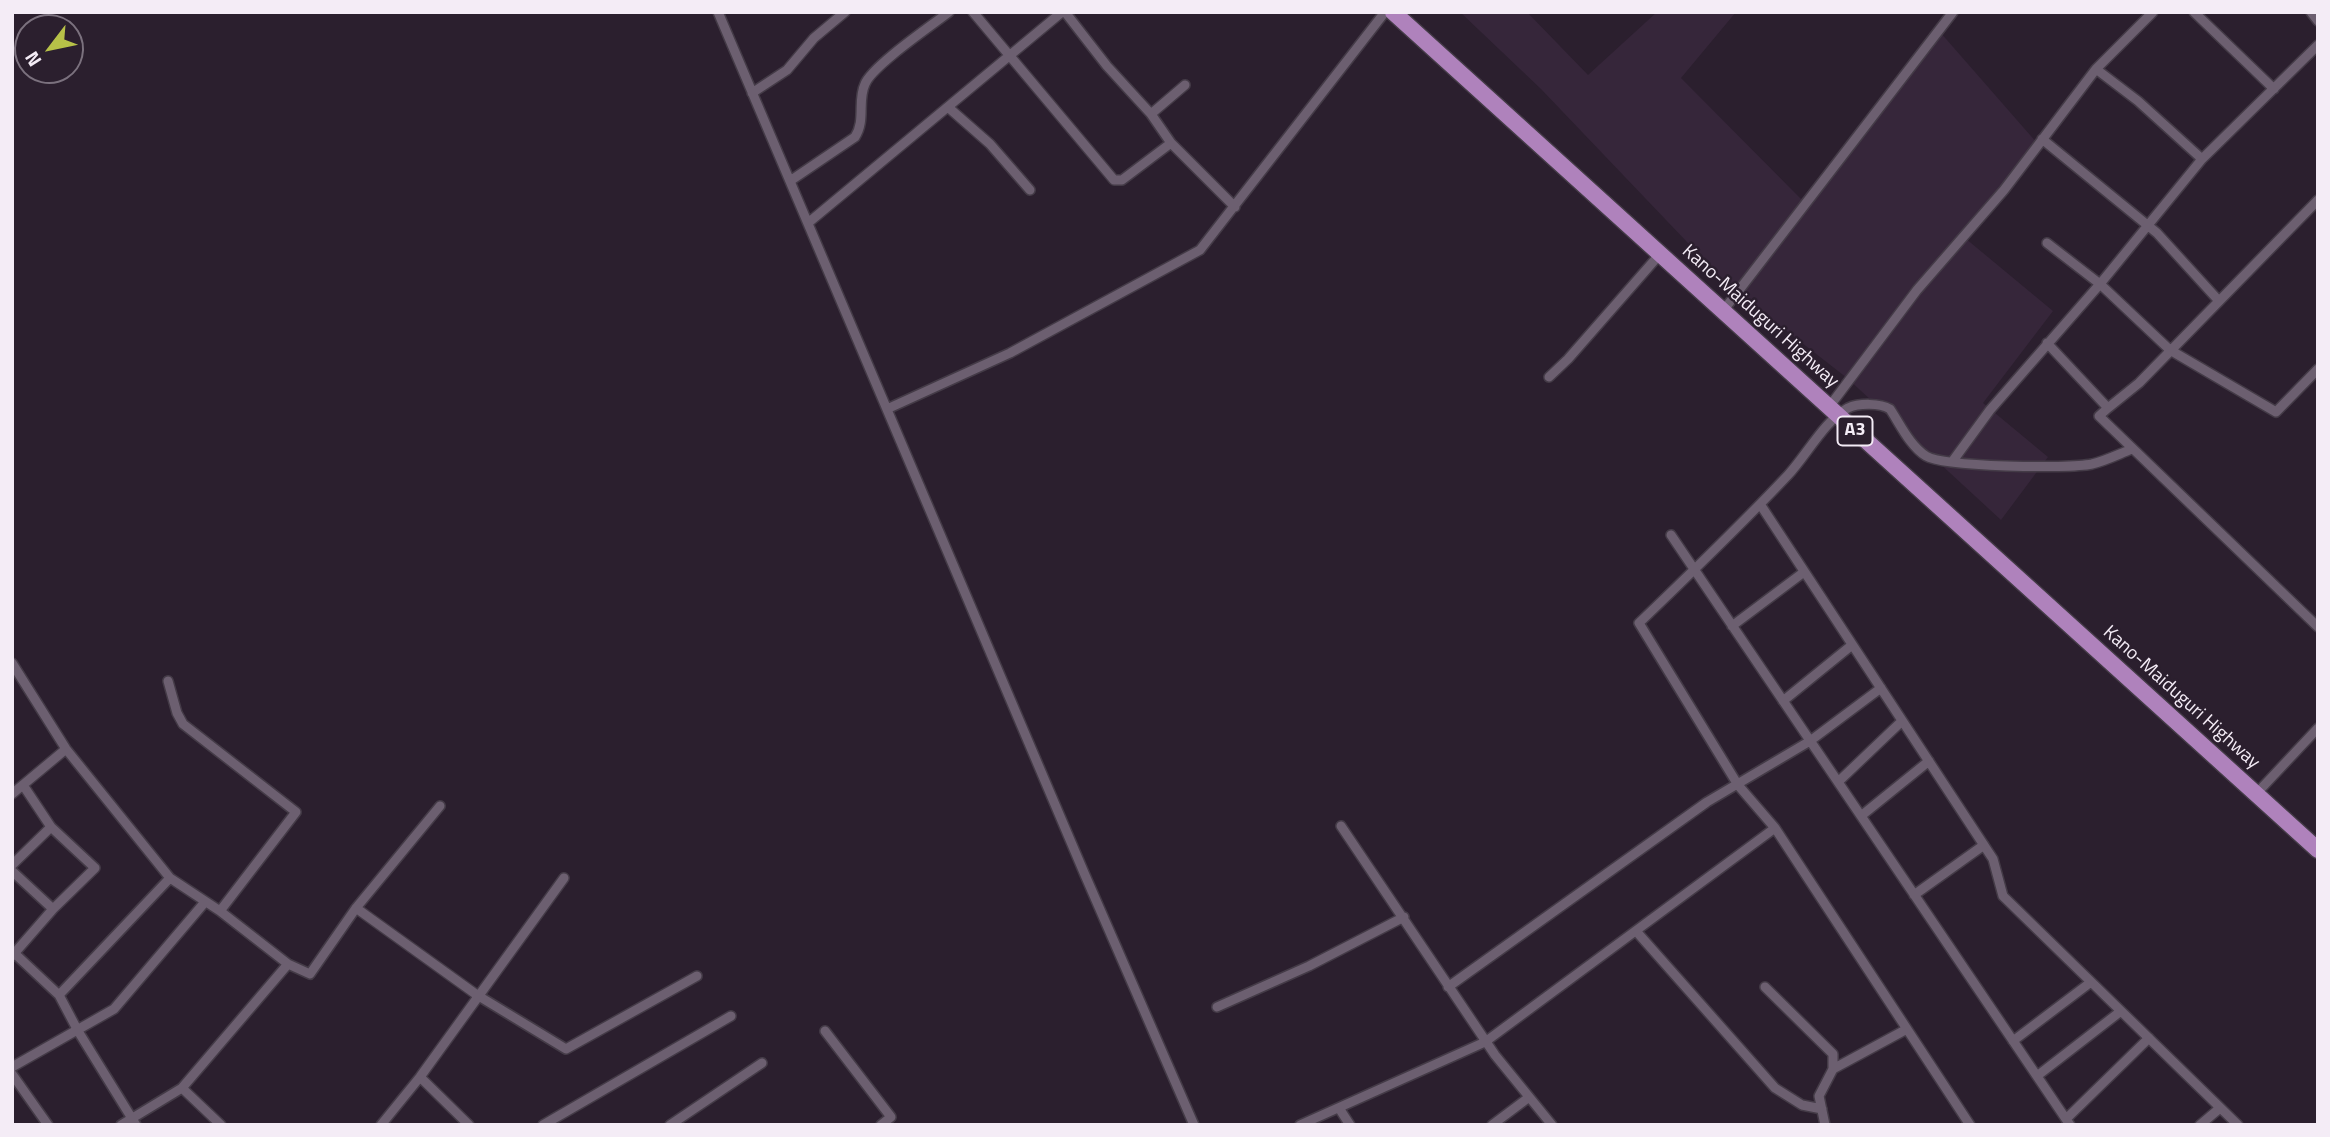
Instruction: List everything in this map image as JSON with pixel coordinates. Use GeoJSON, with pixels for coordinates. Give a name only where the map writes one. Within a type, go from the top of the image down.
{"type":"FeatureCollection","features":[{"type":"Feature","properties":{"kind":"highway","name":"Kano-Maiduguri Highway"},"geometry":{"type":"LineString","coordinates":[[1393,12],[2318,850]]}},
{"type":"Feature","properties":{"kind":"street"},"geometry":{"type":"LineString","coordinates":[[718,12],[1194,1125]]}},
{"type":"Feature","properties":{"kind":"street"},"geometry":{"type":"LineString","coordinates":[[752,93],[787,70],[814,38],[845,12]]}},
{"type":"Feature","properties":{"kind":"street"},"geometry":{"type":"LineString","coordinates":[[790,181],[855,137],[860,129],[861,98],[865,81],[949,12]]}},
{"type":"Feature","properties":{"kind":"street"},"geometry":{"type":"LineString","coordinates":[[973,12],[1114,180],[1122,180],[1171,143]]}},
{"type":"Feature","properties":{"kind":"street"},"geometry":{"type":"LineString","coordinates":[[808,223],[898,146],[949,108],[1064,12],[1107,66],[1151,114],[1171,143],[1235,207]]}},
{"type":"Feature","properties":{"kind":"street"},"geometry":{"type":"LineString","coordinates":[[887,409],[1010,354],[1200,250],[1385,12]]}},
{"type":"Feature","properties":{"kind":"street"},"geometry":{"type":"LineString","coordinates":[[1723,311],[1953,12]]}},
{"type":"Feature","properties":{"kind":"street"},"geometry":{"type":"LineString","coordinates":[[1970,1125],[1775,828],[1738,785],[1639,623],[1789,474],[1917,290],[2004,190],[2096,69],[2153,12]]}},
{"type":"Feature","properties":{"kind":"street"},"geometry":{"type":"LineString","coordinates":[[2194,12],[2274,89]]}},
{"type":"Feature","properties":{"kind":"street"},"geometry":{"type":"LineString","coordinates":[[2311,12],[2318,21]]}},
{"type":"Feature","properties":{"kind":"street"},"geometry":{"type":"LineString","coordinates":[[1952,462],[1990,410],[2100,284],[2202,159],[2318,46]]}},
{"type":"Feature","properties":{"kind":"street"},"geometry":{"type":"LineString","coordinates":[[2096,69],[2138,101],[2202,159]]}},
{"type":"Feature","properties":{"kind":"street"},"geometry":{"type":"LineString","coordinates":[[1151,114],[1185,85]]}},
{"type":"Feature","properties":{"kind":"street"},"geometry":{"type":"LineString","coordinates":[[949,108],[989,144],[1030,190]]}},
{"type":"Feature","properties":{"kind":"street"},"geometry":{"type":"LineString","coordinates":[[2042,139],[2147,225],[2218,301]]}},
{"type":"Feature","properties":{"kind":"street"},"geometry":{"type":"LineString","coordinates":[[2318,200],[2139,383],[2099,416],[2318,627]]}},
{"type":"Feature","properties":{"kind":"street"},"geometry":{"type":"LineString","coordinates":[[2047,243],[2100,284],[2170,350],[2276,412],[2318,369]]}},
{"type":"Feature","properties":{"kind":"street"},"geometry":{"type":"LineString","coordinates":[[1549,377],[1660,254]]}},
{"type":"Feature","properties":{"kind":"street"},"geometry":{"type":"LineString","coordinates":[[2047,343],[2108,408]]}},
{"type":"Feature","properties":{"kind":"street"},"geometry":{"type":"LineString","coordinates":[[1833,411],[1858,405],[1886,406],[1918,449],[1928,457],[1952,462],[1999,466],[2089,464],[2132,449]]}},
{"type":"Feature","properties":{"kind":"street"},"geometry":{"type":"LineString","coordinates":[[1760,504],[1993,859],[2003,896],[2238,1125]]}},
{"type":"Feature","properties":{"kind":"street"},"geometry":{"type":"LineString","coordinates":[[1671,535],[2068,1122],[2149,1038]]}},
{"type":"Feature","properties":{"kind":"street"},"geometry":{"type":"LineString","coordinates":[[1732,626],[1804,572]]}},
{"type":"Feature","properties":{"kind":"street"},"geometry":{"type":"LineString","coordinates":[[1783,701],[1853,645]]}},
{"type":"Feature","properties":{"kind":"street"},"geometry":{"type":"LineString","coordinates":[[12,663],[66,749],[170,878],[220,911],[288,964],[310,974],[356,908],[440,806]]}},
{"type":"Feature","properties":{"kind":"street"},"geometry":{"type":"LineString","coordinates":[[168,681],[183,724],[296,812],[220,911]]}},
{"type":"Feature","properties":{"kind":"street"},"geometry":{"type":"LineString","coordinates":[[1448,987],[1707,802],[1810,741],[1881,688]]}},
{"type":"Feature","properties":{"kind":"street"},"geometry":{"type":"LineString","coordinates":[[1838,782],[1902,721]]}},
{"type":"Feature","properties":{"kind":"street"},"geometry":{"type":"LineString","coordinates":[[2256,794],[2318,728]]}},
{"type":"Feature","properties":{"kind":"street"},"geometry":{"type":"LineString","coordinates":[[12,794],[66,749]]}},
{"type":"Feature","properties":{"kind":"street"},"geometry":{"type":"LineString","coordinates":[[1861,816],[1929,761]]}},
{"type":"Feature","properties":{"kind":"street"},"geometry":{"type":"LineString","coordinates":[[23,785],[51,827],[95,868],[52,909],[13,953],[59,995],[134,1121]]}},
{"type":"Feature","properties":{"kind":"street"},"geometry":{"type":"LineString","coordinates":[[1341,826],[1485,1042],[1552,1125]]}},
{"type":"Feature","properties":{"kind":"street"},"geometry":{"type":"LineString","coordinates":[[12,865],[51,827]]}},
{"type":"Feature","properties":{"kind":"street"},"geometry":{"type":"LineString","coordinates":[[1300,1125],[1485,1042],[1775,828]]}},
{"type":"Feature","properties":{"kind":"street"},"geometry":{"type":"LineString","coordinates":[[1914,895],[1984,845]]}},
{"type":"Feature","properties":{"kind":"street"},"geometry":{"type":"LineString","coordinates":[[12,871],[52,909]]}},
{"type":"Feature","properties":{"kind":"street"},"geometry":{"type":"LineString","coordinates":[[59,995],[170,878]]}},
{"type":"Feature","properties":{"kind":"street"},"geometry":{"type":"LineString","coordinates":[[381,1125],[420,1077],[564,878]]}},
{"type":"Feature","properties":{"kind":"street"},"geometry":{"type":"LineString","coordinates":[[12,1067],[114,1009],[205,902]]}},
{"type":"Feature","properties":{"kind":"street"},"geometry":{"type":"LineString","coordinates":[[356,908],[477,995],[566,1049],[697,976]]}},
{"type":"Feature","properties":{"kind":"street"},"geometry":{"type":"LineString","coordinates":[[1217,1007],[1309,966],[1404,917]]}},
{"type":"Feature","properties":{"kind":"street"},"geometry":{"type":"LineString","coordinates":[[1636,931],[1775,1088],[1802,1105],[1822,1109]]}},
{"type":"Feature","properties":{"kind":"street"},"geometry":{"type":"LineString","coordinates":[[121,1125],[134,1121],[182,1088],[288,964]]}},
{"type":"Feature","properties":{"kind":"street"},"geometry":{"type":"LineString","coordinates":[[2013,1041],[2091,982]]}},
{"type":"Feature","properties":{"kind":"street"},"geometry":{"type":"LineString","coordinates":[[1765,987],[1833,1054],[1833,1069],[1819,1096],[1825,1125]]}},
{"type":"Feature","properties":{"kind":"street"},"geometry":{"type":"LineString","coordinates":[[2037,1076],[2121,1011]]}},
{"type":"Feature","properties":{"kind":"street"},"geometry":{"type":"LineString","coordinates":[[543,1125],[731,1016]]}},
{"type":"Feature","properties":{"kind":"street"},"geometry":{"type":"LineString","coordinates":[[1833,1069],[1907,1029]]}},
{"type":"Feature","properties":{"kind":"street"},"geometry":{"type":"LineString","coordinates":[[825,1031],[891,1117],[881,1125]]}},
{"type":"Feature","properties":{"kind":"street"},"geometry":{"type":"LineString","coordinates":[[670,1125],[762,1063]]}},
{"type":"Feature","properties":{"kind":"street"},"geometry":{"type":"LineString","coordinates":[[12,1074],[48,1125]]}},
{"type":"Feature","properties":{"kind":"street"},"geometry":{"type":"LineString","coordinates":[[420,1077],[469,1125]]}},
{"type":"Feature","properties":{"kind":"street"},"geometry":{"type":"LineString","coordinates":[[182,1088],[221,1125]]}},
{"type":"Feature","properties":{"kind":"street"},"geometry":{"type":"LineString","coordinates":[[1492,1125],[1528,1098]]}},
{"type":"Feature","properties":{"kind":"street"},"geometry":{"type":"LineString","coordinates":[[1339,1108],[1350,1125]]}},
{"type":"Feature","properties":{"kind":"street"},"geometry":{"type":"LineString","coordinates":[[2200,1125],[2220,1108]]}},
{"type":"Feature","properties":{"kind":"shaded area"},"geometry":{"type":"Polygon","coordinates":[[[1460,12],[1527,12],[1588,75],[1657,12],[1736,12],[1681,78],[1801,199],[1940,32],[2037,143],[1965,238],[2053,311],[1983,403],[2048,457],[2001,520],[1847,378],[1729,286],[1541,89],[1460,12]]]}}]}
